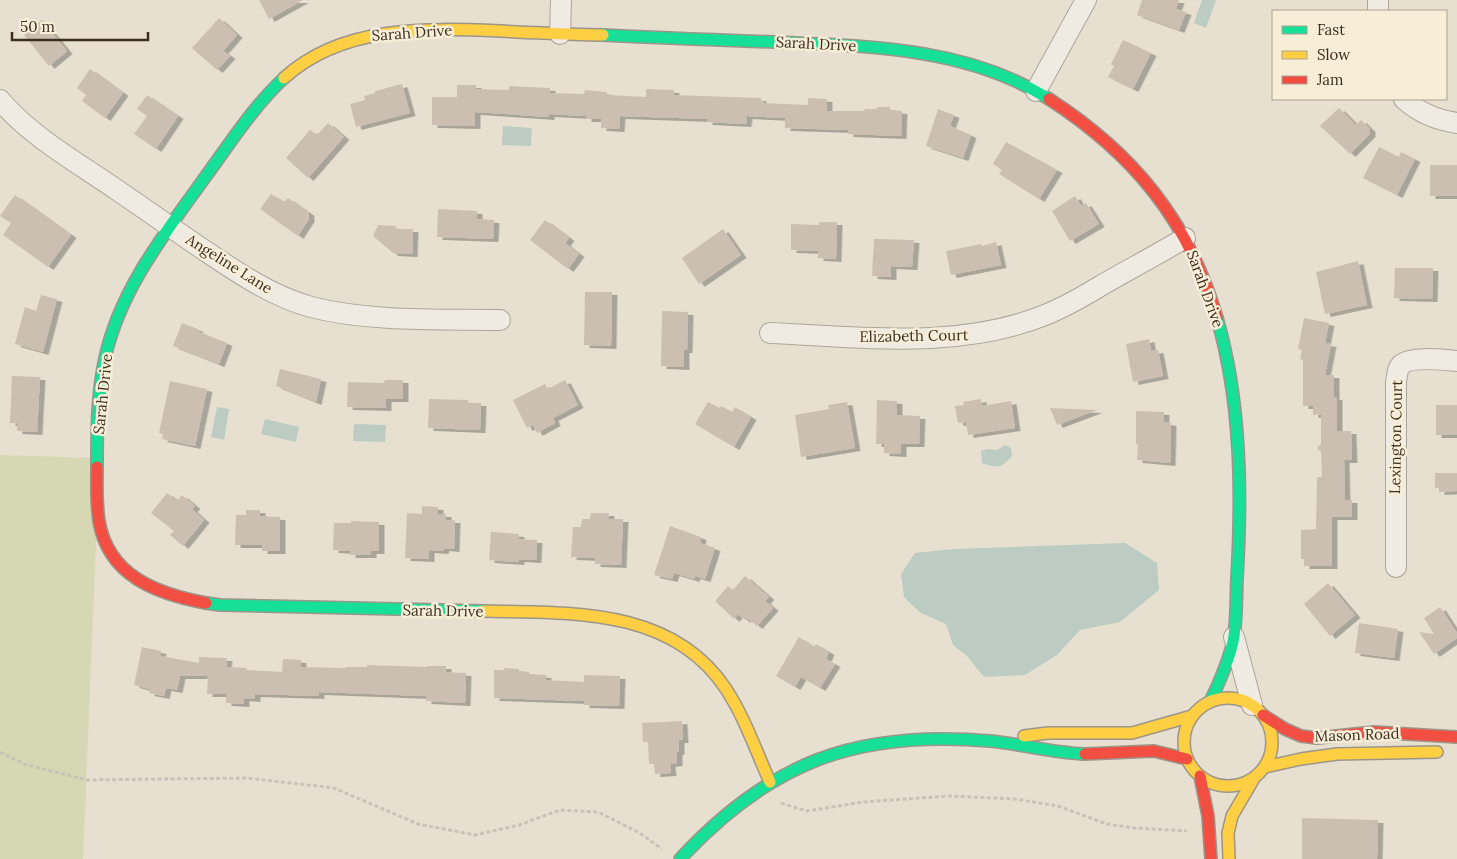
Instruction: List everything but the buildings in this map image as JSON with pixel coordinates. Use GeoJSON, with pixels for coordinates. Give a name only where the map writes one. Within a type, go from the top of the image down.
{"type":"FeatureCollection","features":[{"type":"Feature","properties":{"kind":"street"},"geometry":{"type":"LineString","coordinates":[[560,34],[561,0]]}},
{"type":"Feature","properties":{"kind":"street"},"geometry":{"type":"LineString","coordinates":[[1036,91],[1086,0]]}},
{"type":"Feature","properties":{"kind":"street","name":"Sarah Drive"},"geometry":{"type":"LineString","coordinates":[[770,782],[736,704],[720,681],[702,661],[681,644],[632,623],[605,617],[550,613],[220,604],[180,599],[155,590],[132,576],[122,567],[106,545],[97,518],[97,450],[101,384],[109,344],[117,318],[135,282],[170,227],[243,124],[279,83],[300,66],[322,52],[360,37],[399,31],[441,29],[849,45],[917,51],[957,60],[1008,78],[1057,103],[1090,126],[1121,153],[1148,183],[1172,216],[1198,264],[1212,302],[1226,355],[1237,436],[1241,506],[1234,636],[1221,680],[1210,702]]}},
{"type":"Feature","properties":{"kind":"street","name":"Angeline Lane"},"geometry":{"type":"LineString","coordinates":[[0,100],[13,114],[45,140],[170,227],[237,272],[286,298],[311,307],[351,314],[500,320]]}},
{"type":"Feature","properties":{"kind":"street"},"geometry":{"type":"LineString","coordinates":[[1405,100],[1428,116],[1457,123]]}},
{"type":"Feature","properties":{"kind":"street","name":"Elizabeth Court"},"geometry":{"type":"LineString","coordinates":[[770,333],[882,338],[937,338],[978,334],[1005,328],[1045,315],[1070,304],[1185,238]]}},
{"type":"Feature","properties":{"kind":"street","name":"Lexington Court"},"geometry":{"type":"LineString","coordinates":[[1396,567],[1396,382],[1398,371],[1402,364],[1409,361],[1457,360]]}},
{"type":"Feature","properties":{"kind":"street","name":"Sarah Drive"},"geometry":{"type":"LineString","coordinates":[[1234,636],[1258,710]]}},
{"type":"Feature","properties":{"kind":"street"},"geometry":{"type":"LineString","coordinates":[[991,742],[1048,733],[1132,733],[1192,716],[1210,702],[1224,698],[1239,699],[1258,710],[1270,727],[1273,741],[1271,755],[1265,767],[1253,780],[1232,816],[1228,833],[1230,859]]}},
{"type":"Feature","properties":{"kind":"street","name":"Mason Road"},"geometry":{"type":"LineString","coordinates":[[1258,710],[1285,729],[1301,736],[1317,738],[1374,732],[1457,736]]}},
{"type":"Feature","properties":{"kind":"street"},"geometry":{"type":"LineString","coordinates":[[1192,716],[1184,739],[1187,759],[1192,768],[1212,784],[1226,787],[1240,785],[1253,780]]}},
{"type":"Feature","properties":{"kind":"street"},"geometry":{"type":"LineString","coordinates":[[680,859],[699,837],[729,810],[770,782],[810,762],[875,743],[903,740],[991,742],[1077,754],[1155,751],[1187,759]]}},
{"type":"Feature","properties":{"kind":"street","name":"Mason Road"},"geometry":{"type":"LineString","coordinates":[[1265,767],[1337,754],[1448,752]]}},
{"type":"Feature","properties":{"kind":"street"},"geometry":{"type":"LineString","coordinates":[[1200,776],[1208,816],[1211,859]]}},
{"type":"Feature","properties":{"kind":"path"},"geometry":{"type":"LineString","coordinates":[[0,752],[24,764],[87,780],[247,778],[334,788],[418,824],[475,835],[519,824],[560,810],[598,812],[638,832],[662,849]]}},
{"type":"Feature","properties":{"kind":"path"},"geometry":{"type":"LineString","coordinates":[[783,805],[807,811],[863,802],[949,796],[1016,798],[1058,806],[1116,825],[1134,828],[1195,831]]}},
{"type":"Feature","properties":{"kind":"green space"},"geometry":{"type":"Polygon","coordinates":[[[0,455],[97,458],[97,518],[83,859],[0,859],[0,455]]]}},
{"type":"Feature","properties":{"kind":"shaded area"},"geometry":{"type":"Polygon","coordinates":[[[1202,0],[1216,0],[1206,28],[1194,23],[1202,0]]]}},
{"type":"Feature","properties":{"kind":"shaded area"},"geometry":{"type":"Polygon","coordinates":[[[503,126],[532,128],[531,146],[502,145],[503,126]]]}},
{"type":"Feature","properties":{"kind":"shaded area"},"geometry":{"type":"Polygon","coordinates":[[[217,407],[229,409],[224,440],[211,437],[217,407]]]}},
{"type":"Feature","properties":{"kind":"shaded area"},"geometry":{"type":"Polygon","coordinates":[[[265,419],[299,427],[296,442],[261,434],[265,419]]]}},
{"type":"Feature","properties":{"kind":"shaded area"},"geometry":{"type":"Polygon","coordinates":[[[354,424],[386,425],[385,442],[353,441],[354,424]]]}},
{"type":"Feature","properties":{"kind":"shaded area"},"geometry":{"type":"Polygon","coordinates":[[[1005,445],[1011,448],[1012,456],[1005,463],[996,466],[982,463],[981,451],[987,449],[997,450],[1005,445]]]}},
{"type":"Feature","properties":{"kind":"shaded area"},"geometry":{"type":"Polygon","coordinates":[[[1125,543],[1157,563],[1159,590],[1120,622],[1080,630],[1057,655],[1025,675],[984,677],[967,656],[953,645],[946,624],[919,612],[904,597],[901,574],[915,553],[954,549],[1125,543]]]}},
{"type":"Feature","properties":{"kind":"traffic: fast"},"geometry":{"type":"LineString","coordinates":[[603,35],[845,45],[916,52],[985,69],[1017,82],[1049,99]]}},
{"type":"Feature","properties":{"kind":"traffic: fast"},"geometry":{"type":"LineString","coordinates":[[97,467],[100,385],[105,358],[121,308],[146,262],[175,218],[252,113],[284,78]]}},
{"type":"Feature","properties":{"kind":"traffic: fast"},"geometry":{"type":"LineString","coordinates":[[1210,702],[1226,665],[1233,642],[1236,610],[1239,513],[1238,447],[1235,414],[1225,349],[1217,318]]}},
{"type":"Feature","properties":{"kind":"traffic: fast"},"geometry":{"type":"LineString","coordinates":[[206,603],[220,605],[484,611]]}},
{"type":"Feature","properties":{"kind":"traffic: fast"},"geometry":{"type":"LineString","coordinates":[[680,859],[714,825],[748,798],[783,776],[819,759],[857,748],[898,741],[942,739],[990,741],[1085,754]]}},
{"type":"Feature","properties":{"kind":"traffic: slow"},"geometry":{"type":"LineString","coordinates":[[284,78],[307,61],[332,48],[359,39],[387,34],[415,31],[473,30],[603,35]]}},
{"type":"Feature","properties":{"kind":"traffic: slow"},"geometry":{"type":"LineString","coordinates":[[484,611],[584,615],[617,620],[648,629],[678,642],[704,662],[726,689],[745,723],[770,782]]}},
{"type":"Feature","properties":{"kind":"traffic: slow"},"geometry":{"type":"LineString","coordinates":[[1228,698],[1245,701],[1259,711],[1269,725],[1272,742],[1269,759],[1259,773],[1245,783],[1228,786],[1211,783],[1197,773],[1187,759],[1184,742],[1187,725],[1197,711],[1211,701],[1228,698]]}},
{"type":"Feature","properties":{"kind":"traffic: slow"},"geometry":{"type":"LineString","coordinates":[[1024,736],[1048,733],[1132,733],[1192,716]]}},
{"type":"Feature","properties":{"kind":"traffic: slow"},"geometry":{"type":"LineString","coordinates":[[1265,767],[1337,754],[1437,752]]}},
{"type":"Feature","properties":{"kind":"traffic: slow"},"geometry":{"type":"LineString","coordinates":[[1229,859],[1228,833],[1232,816],[1253,780]]}},
{"type":"Feature","properties":{"kind":"traffic: jam"},"geometry":{"type":"LineString","coordinates":[[1049,99],[1107,142],[1132,166],[1154,192],[1174,220],[1191,250],[1217,318]]}},
{"type":"Feature","properties":{"kind":"traffic: jam"},"geometry":{"type":"LineString","coordinates":[[97,467],[99,521],[104,540],[113,556],[124,569],[153,588],[206,603]]}},
{"type":"Feature","properties":{"kind":"traffic: jam"},"geometry":{"type":"LineString","coordinates":[[1263,715],[1285,729],[1301,736],[1317,738],[1374,732],[1457,737]]}},
{"type":"Feature","properties":{"kind":"traffic: jam"},"geometry":{"type":"LineString","coordinates":[[1085,754],[1154,751],[1187,759]]}},
{"type":"Feature","properties":{"kind":"traffic: jam"},"geometry":{"type":"LineString","coordinates":[[1200,776],[1208,816],[1211,859]]}}]}
